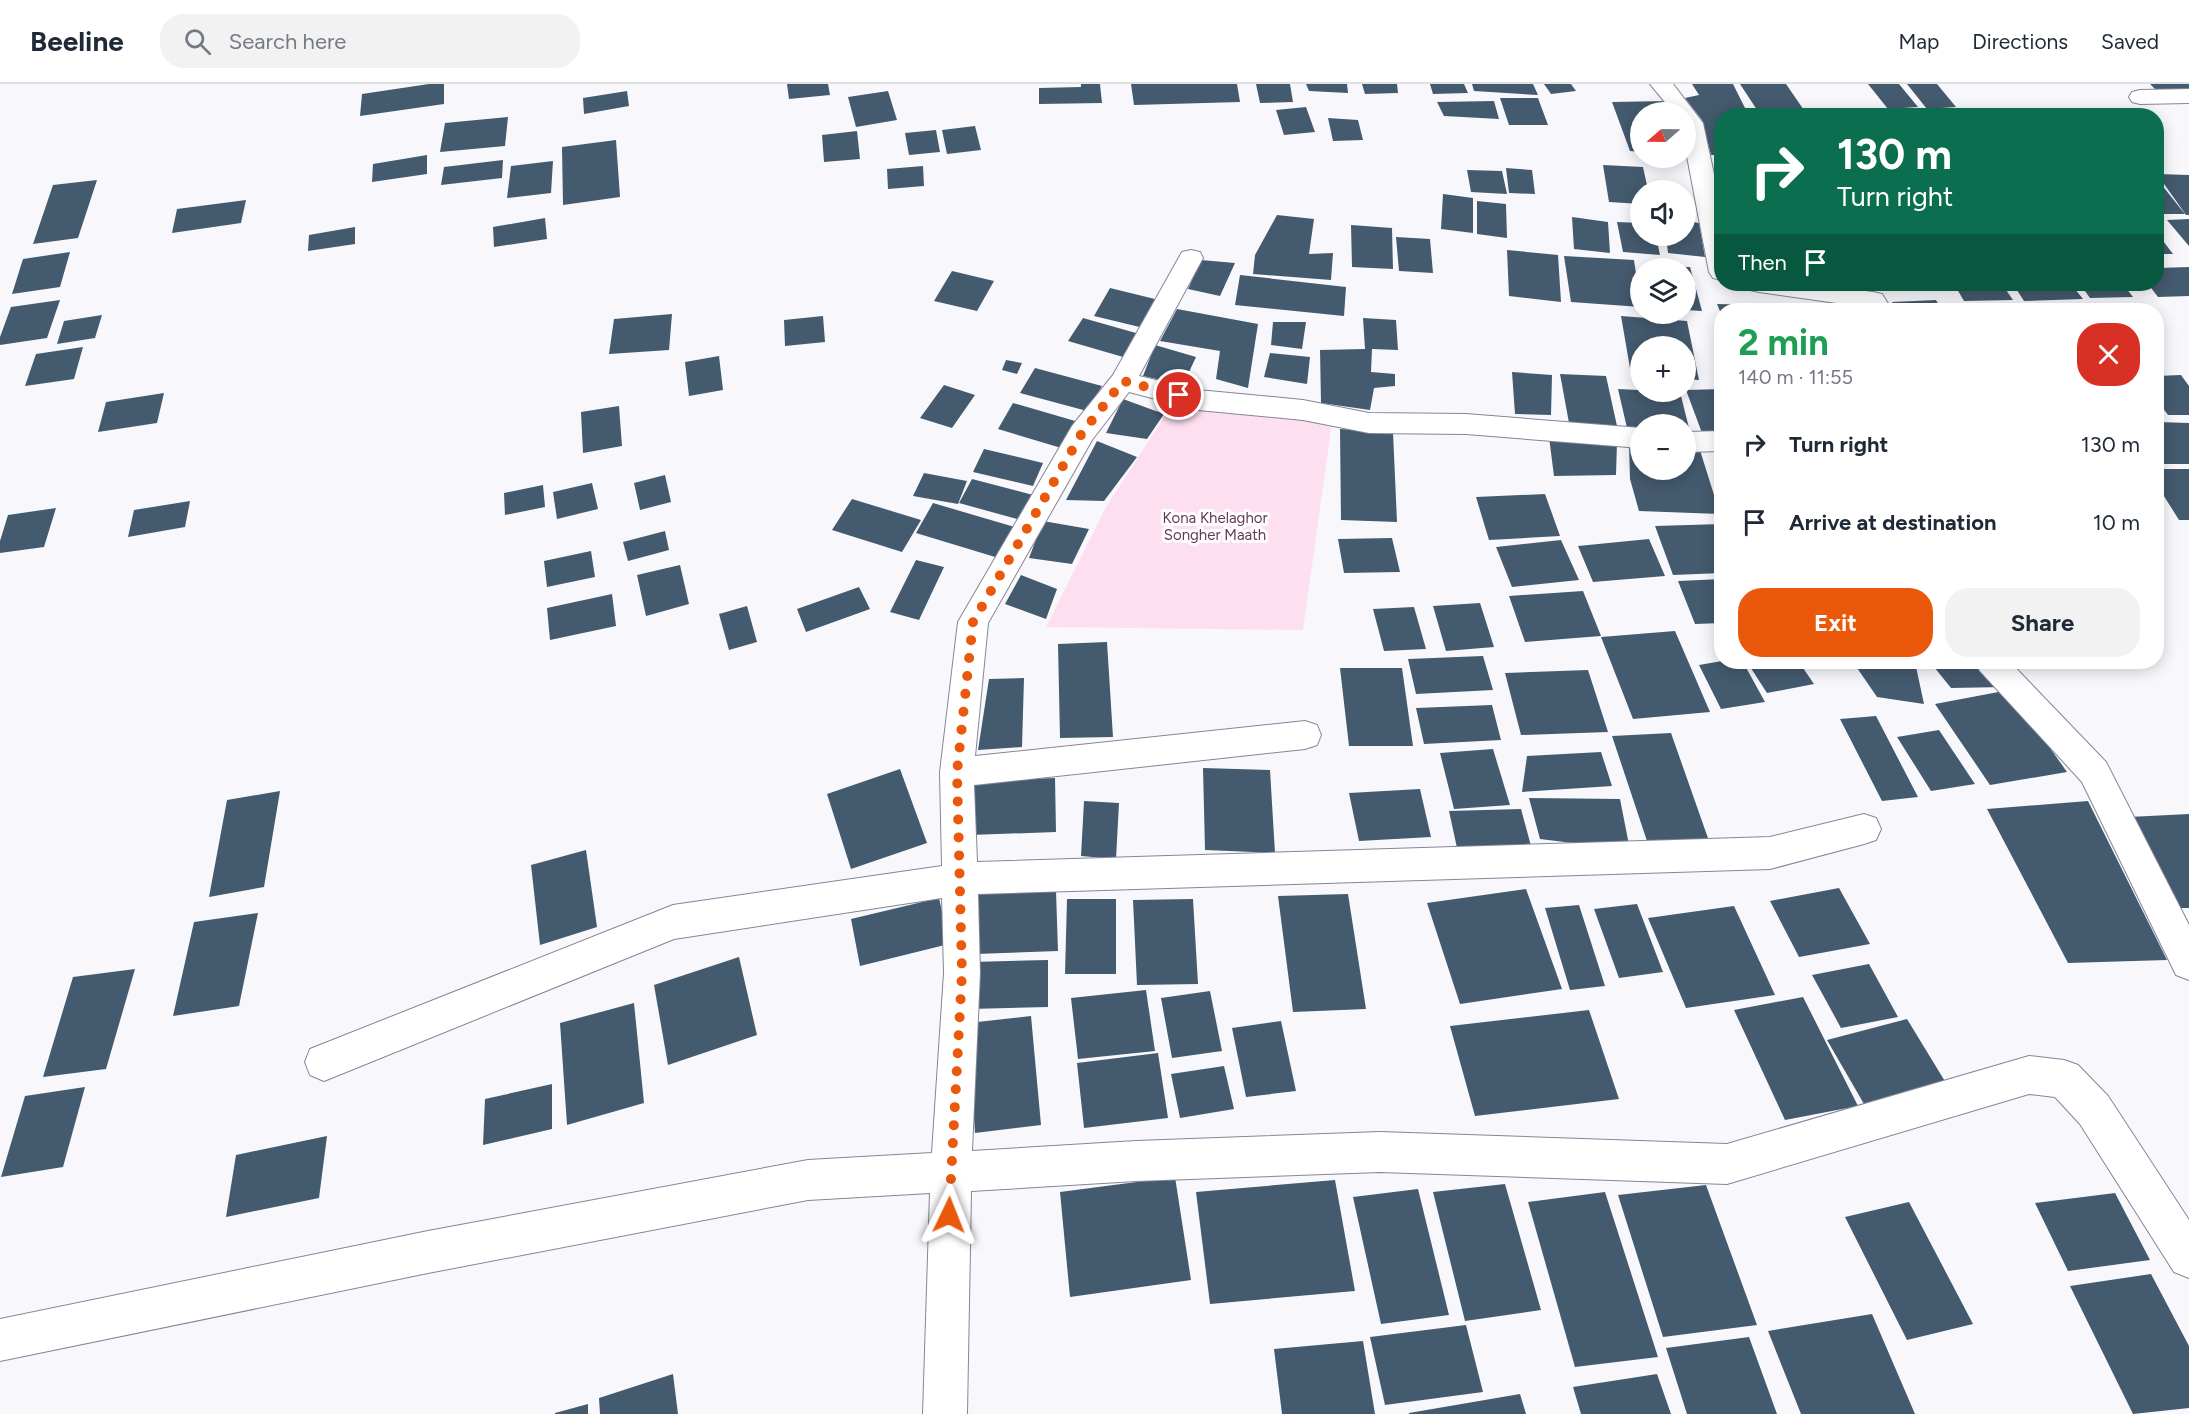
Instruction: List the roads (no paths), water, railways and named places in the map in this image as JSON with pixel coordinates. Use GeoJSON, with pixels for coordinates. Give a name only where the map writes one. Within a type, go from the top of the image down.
{"type":"FeatureCollection","features":[{"type":"Feature","properties":{"kind":"street"},"geometry":{"type":"LineString","coordinates":[[1661,84],[1675,102]]}},
{"type":"Feature","properties":{"kind":"street"},"geometry":{"type":"LineString","coordinates":[[2140,97],[2189,96]]}},
{"type":"Feature","properties":{"kind":"street"},"geometry":{"type":"LineString","coordinates":[[1696,143],[1714,232]]}},
{"type":"Feature","properties":{"kind":"street"},"geometry":{"type":"LineString","coordinates":[[945,1414],[951,1171],[962,973],[957,772],[973,622],[1082,433],[1123,381],[1191,258]]}},
{"type":"Feature","properties":{"kind":"street"},"geometry":{"type":"LineString","coordinates":[[1809,291],[1873,300],[1875,303]]}},
{"type":"Feature","properties":{"kind":"street"},"geometry":{"type":"LineString","coordinates":[[1123,381],[1198,400],[1303,410],[1369,423],[1466,424],[1630,437]]}},
{"type":"Feature","properties":{"kind":"street"},"geometry":{"type":"LineString","coordinates":[[1696,442],[1714,441]]}},
{"type":"Feature","properties":{"kind":"street"},"geometry":{"type":"LineString","coordinates":[[1998,669],[2094,772],[2189,963]]}},
{"type":"Feature","properties":{"kind":"street"},"geometry":{"type":"LineString","coordinates":[[957,772],[1305,735]]}},
{"type":"Feature","properties":{"kind":"street"},"geometry":{"type":"LineString","coordinates":[[324,1062],[673,922],[960,879],[1770,853],[1864,829]]}},
{"type":"Feature","properties":{"kind":"street"},"geometry":{"type":"LineString","coordinates":[[0,1340],[428,1252],[808,1179],[1380,1152],[1727,1164],[2029,1075],[2064,1079],[2094,1110],[2189,1257]]}},
{"type":"Feature","properties":{"kind":"park label","name":"Kona Khelaghor Songher Maath"},"geometry":{"type":"Point","coordinates":[1215,526]}}]}
